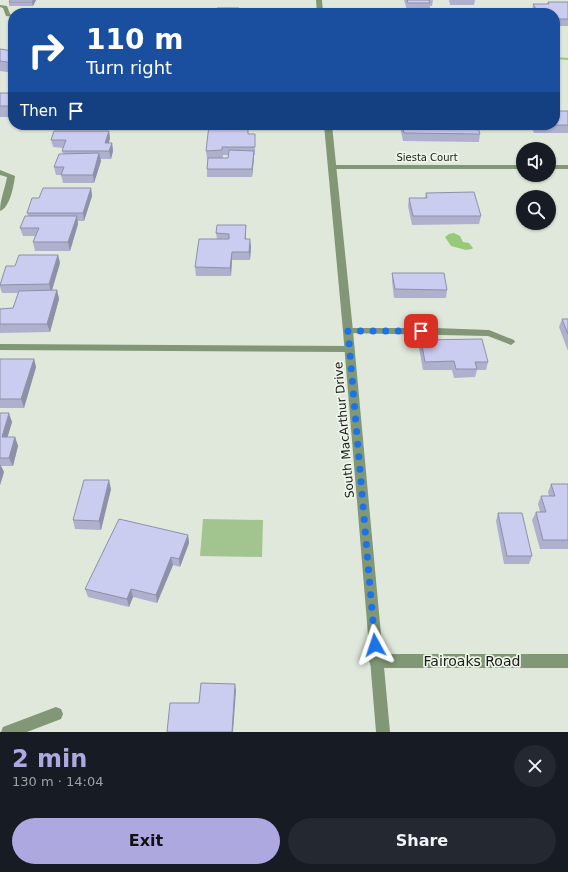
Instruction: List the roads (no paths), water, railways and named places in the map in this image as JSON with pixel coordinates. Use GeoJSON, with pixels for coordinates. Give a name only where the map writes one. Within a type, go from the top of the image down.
{"type":"FeatureCollection","features":[{"type":"Feature","properties":{"kind":"street","name":"South MacArthur Drive"},"geometry":{"type":"LineString","coordinates":[[328,130],[350,349],[383,732]]}},
{"type":"Feature","properties":{"kind":"street","name":"Siesta Court"},"geometry":{"type":"LineString","coordinates":[[331,167],[516,167]]}},
{"type":"Feature","properties":{"kind":"street"},"geometry":{"type":"LineString","coordinates":[[556,167],[568,167]]}},
{"type":"Feature","properties":{"kind":"street"},"geometry":{"type":"LineString","coordinates":[[0,172],[11,176],[9,191],[0,209]]}},
{"type":"Feature","properties":{"kind":"street","name":"Fairoaks Road"},"geometry":{"type":"LineString","coordinates":[[376,661],[568,661]]}},
{"type":"Feature","properties":{"kind":"street"},"geometry":{"type":"LineString","coordinates":[[8,732],[56,714]]}},
{"type":"Feature","properties":{"kind":"lane"},"geometry":{"type":"LineString","coordinates":[[0,6],[5,7],[8,15]]}},
{"type":"Feature","properties":{"kind":"lane"},"geometry":{"type":"LineString","coordinates":[[348,331],[435,331],[488,333],[511,342]]}},
{"type":"Feature","properties":{"kind":"lane"},"geometry":{"type":"LineString","coordinates":[[0,347],[350,349]]}},
{"type":"Feature","properties":{"kind":"waterway"},"geometry":{"type":"LineString","coordinates":[[560,58],[568,59]]}}]}
